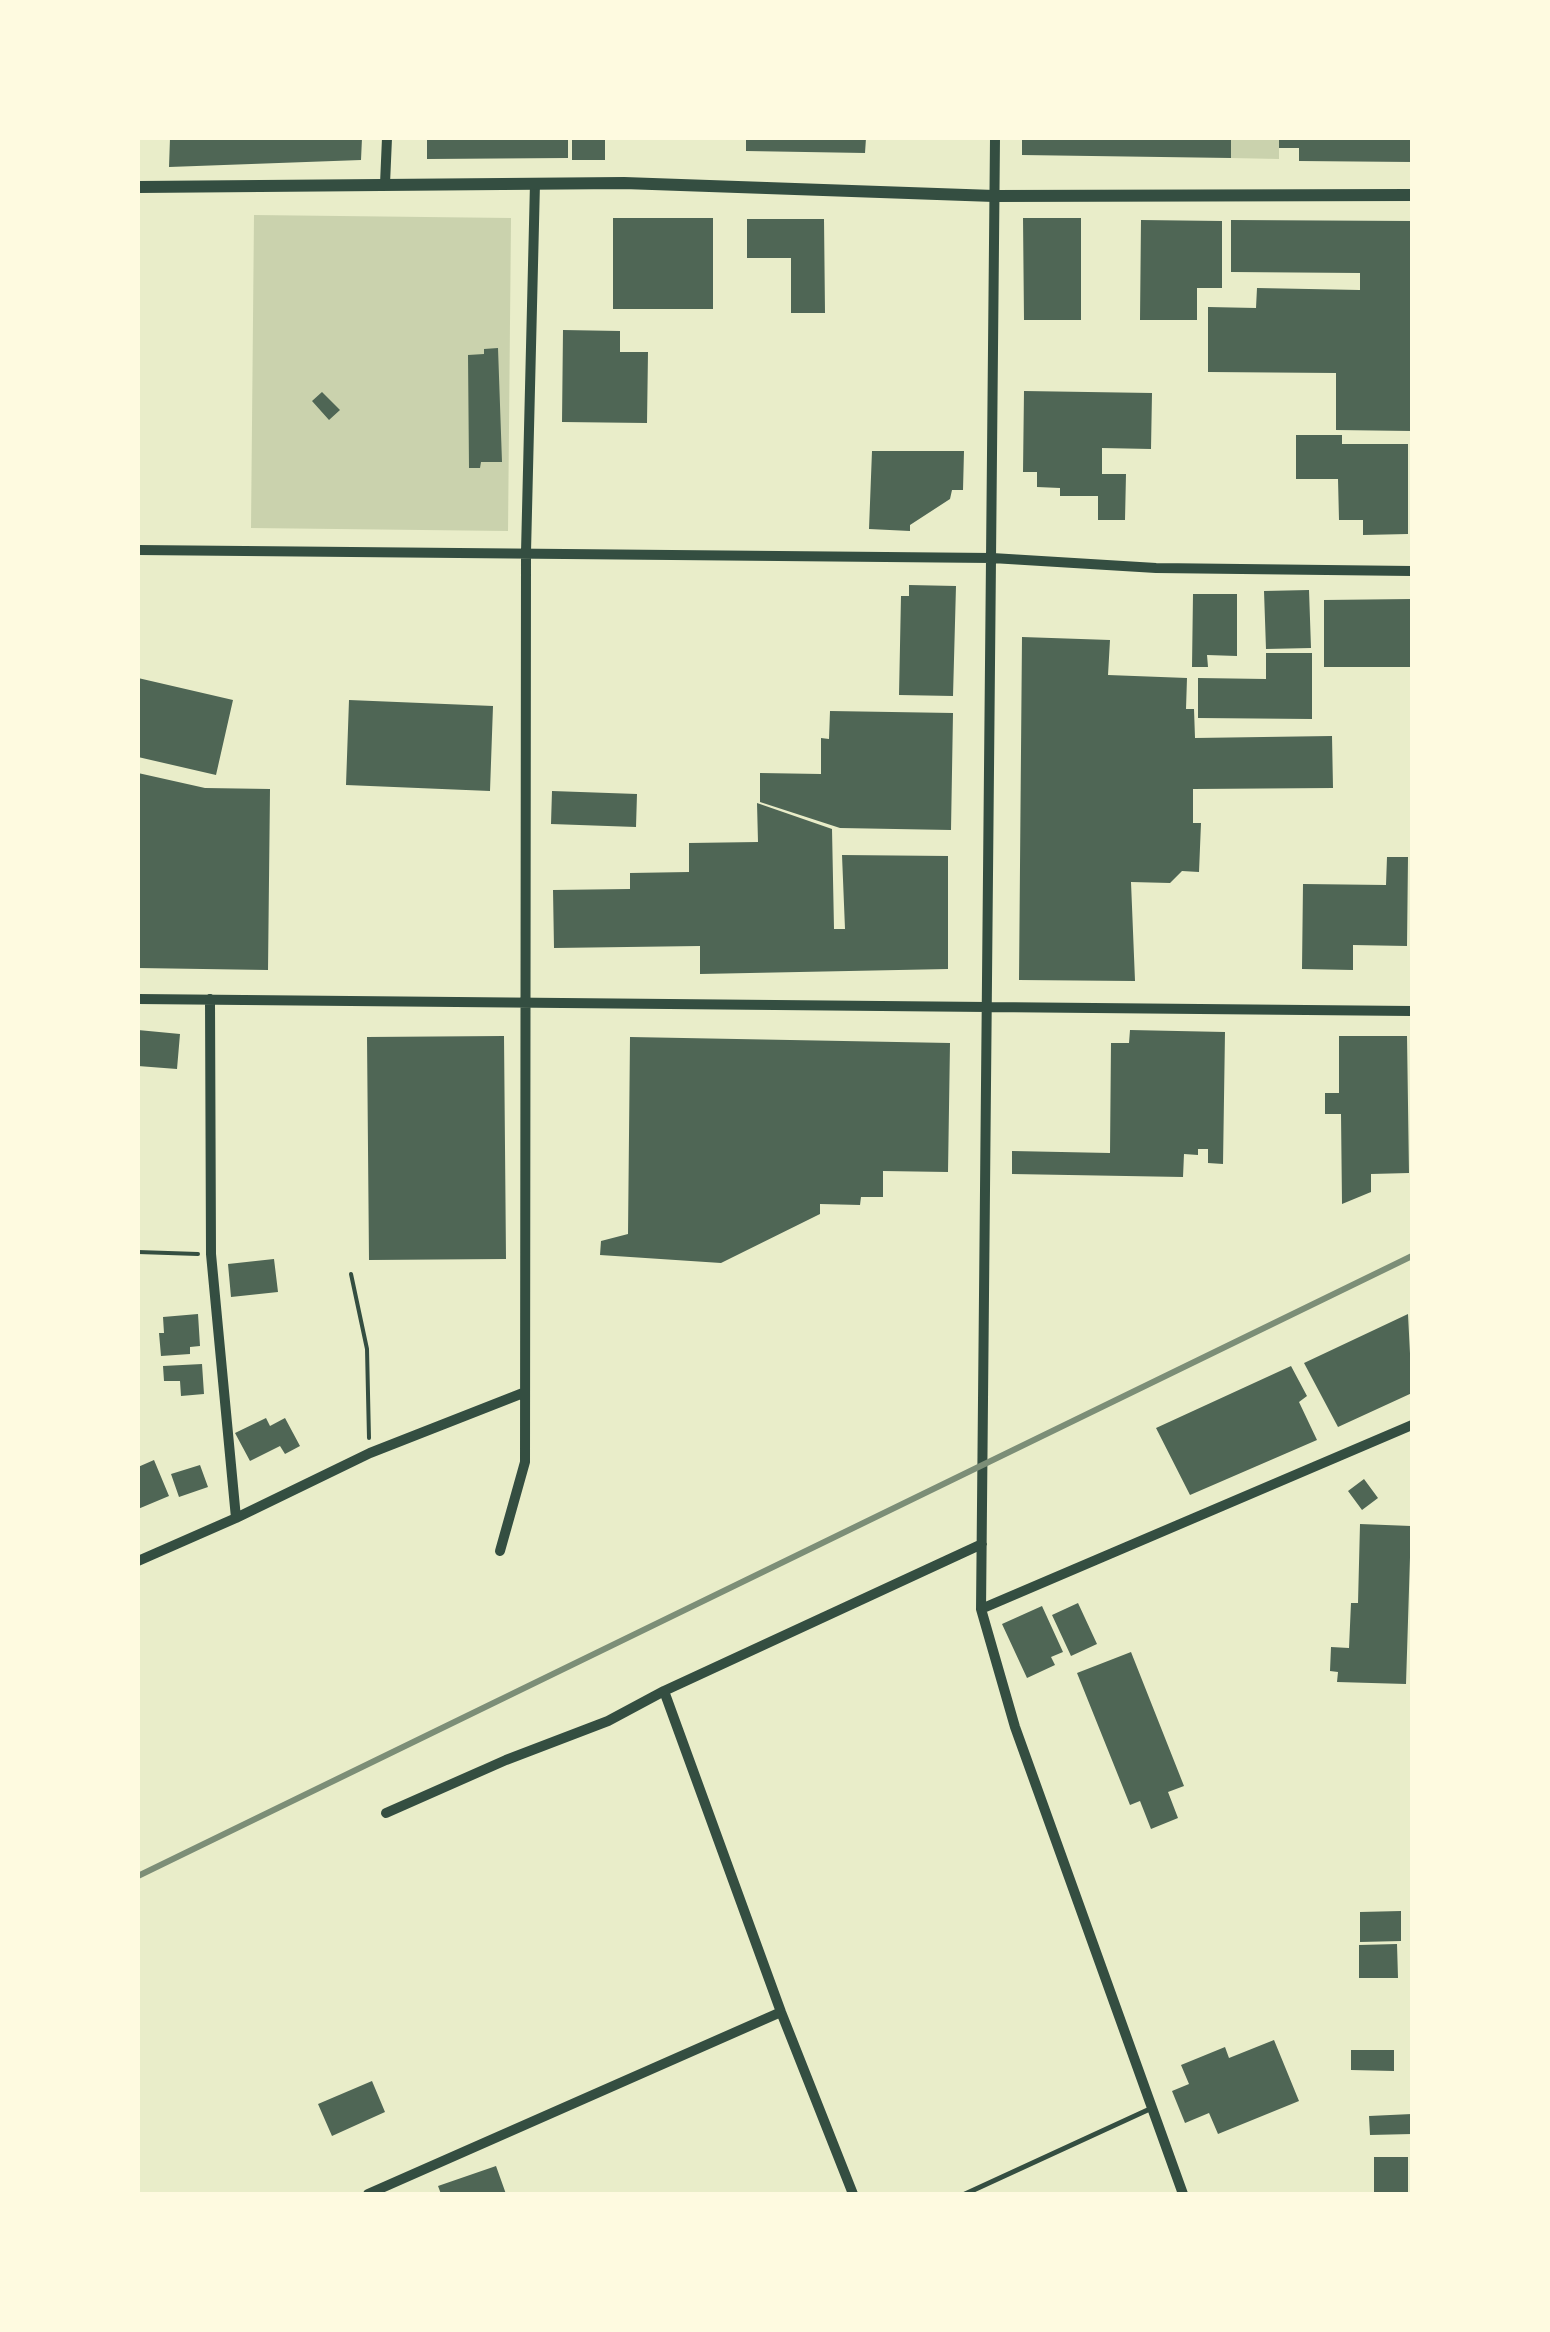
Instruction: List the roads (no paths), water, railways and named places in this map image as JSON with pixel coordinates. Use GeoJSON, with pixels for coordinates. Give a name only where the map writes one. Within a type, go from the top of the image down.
{"type":"FeatureCollection","features":[{"type":"Feature","properties":{"kind":"street"},"geometry":{"type":"LineString","coordinates":[[385,184],[386,138]]}},
{"type":"Feature","properties":{"kind":"street"},"geometry":{"type":"LineString","coordinates":[[995,138],[981,1609],[1014,1728],[1183,2194]]}},
{"type":"Feature","properties":{"kind":"street"},"geometry":{"type":"LineString","coordinates":[[500,1551],[524,1462],[526,552],[536,184]]}},
{"type":"Feature","properties":{"kind":"street"},"geometry":{"type":"LineString","coordinates":[[138,187],[738,185],[994,196],[1412,195]]}},
{"type":"Feature","properties":{"kind":"street"},"geometry":{"type":"LineString","coordinates":[[138,550],[992,558],[1156,568],[1412,572]]}},
{"type":"Feature","properties":{"kind":"street"},"geometry":{"type":"LineString","coordinates":[[138,998],[1412,1011]]}},
{"type":"Feature","properties":{"kind":"street"},"geometry":{"type":"LineString","coordinates":[[210,999],[211,1254],[236,1518]]}},
{"type":"Feature","properties":{"kind":"street"},"geometry":{"type":"LineString","coordinates":[[138,1561],[370,1453],[523,1393]]}},
{"type":"Feature","properties":{"kind":"street"},"geometry":{"type":"LineString","coordinates":[[981,1609],[1412,1425]]}},
{"type":"Feature","properties":{"kind":"street"},"geometry":{"type":"LineString","coordinates":[[386,1814],[506,1760],[608,1721],[664,1691],[982,1544]]}},
{"type":"Feature","properties":{"kind":"street"},"geometry":{"type":"LineString","coordinates":[[664,1691],[781,2012],[853,2194]]}},
{"type":"Feature","properties":{"kind":"street"},"geometry":{"type":"LineString","coordinates":[[368,2194],[781,2012]]}},
{"type":"Feature","properties":{"kind":"lane"},"geometry":{"type":"LineString","coordinates":[[965,2194],[1152,2108]]}},
{"type":"Feature","properties":{"kind":"railway"},"geometry":{"type":"LineString","coordinates":[[138,1876],[1412,1256]]}}]}
